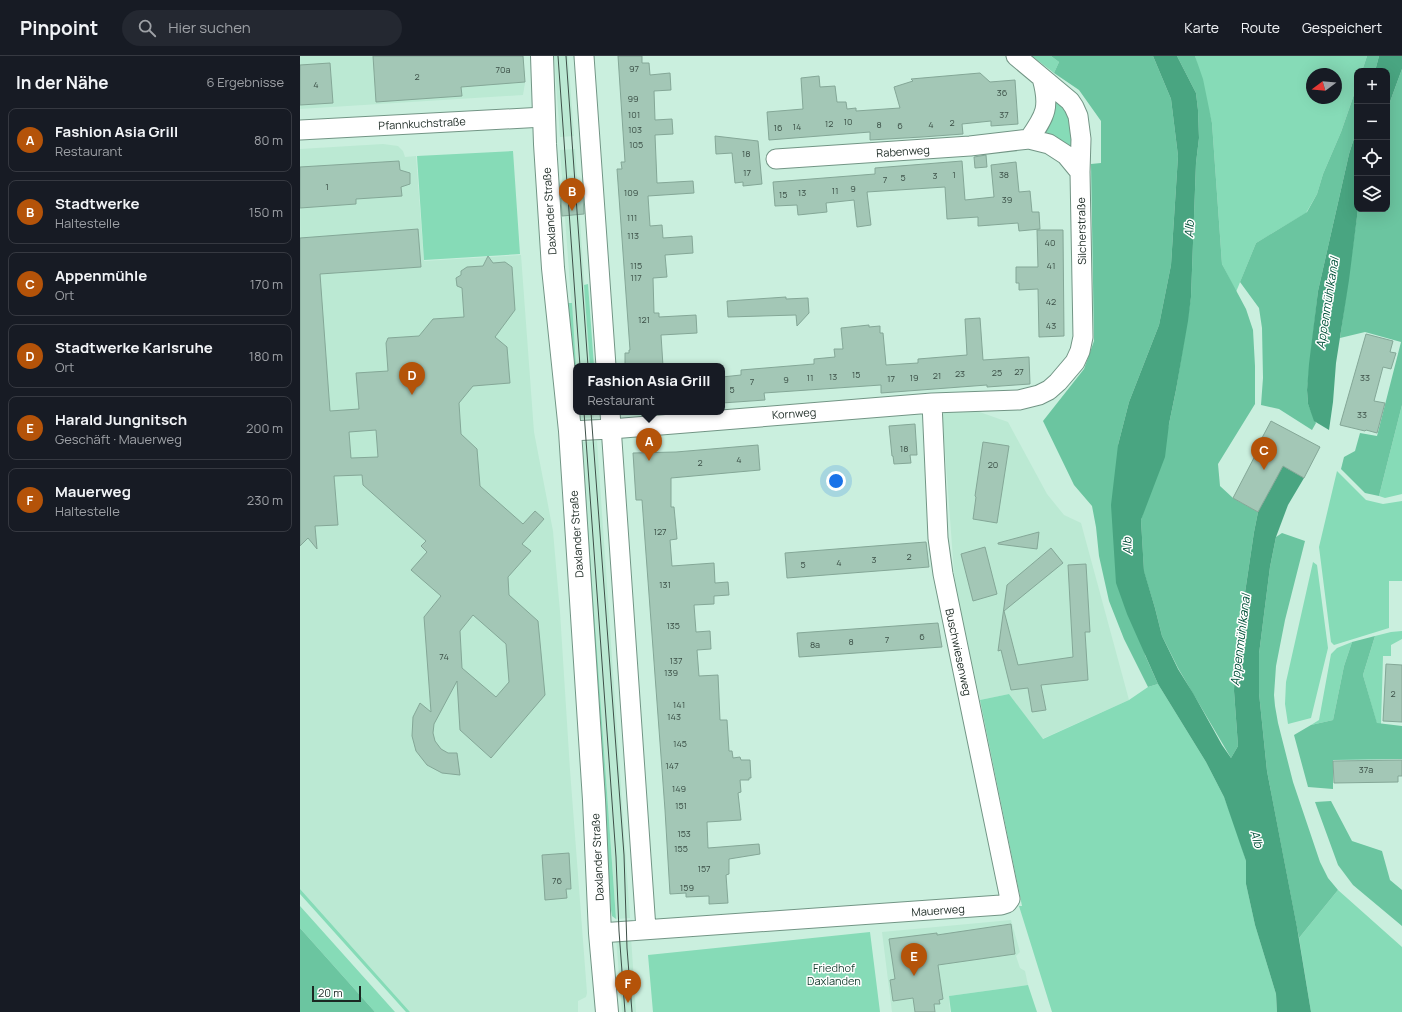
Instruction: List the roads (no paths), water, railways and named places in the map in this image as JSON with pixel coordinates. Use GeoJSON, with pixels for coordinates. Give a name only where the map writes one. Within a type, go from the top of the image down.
{"type":"FeatureCollection","features":[{"type":"Feature","properties":{"kind":"street","name":"Daxlander Straße"},"geometry":{"type":"LineString","coordinates":[[542,56],[553,268],[570,431],[594,800],[600,933],[607,1012]]}},
{"type":"Feature","properties":{"kind":"street"},"geometry":{"type":"LineString","coordinates":[[584,56],[606,363]]}},
{"type":"Feature","properties":{"kind":"street","name":"Silcherstraße"},"geometry":{"type":"LineString","coordinates":[[1016,56],[1070,101],[1074,107],[1080,124],[1084,323],[1080,351],[1068,372],[1049,390],[1039,395],[1019,400]]}},
{"type":"Feature","properties":{"kind":"street"},"geometry":{"type":"LineString","coordinates":[[1029,139],[1038,127],[1047,104],[1042,78]]}},
{"type":"Feature","properties":{"kind":"street","name":"Pfannkuchstraße"},"geometry":{"type":"LineString","coordinates":[[300,130],[544,117]]}},
{"type":"Feature","properties":{"kind":"street","name":"Rabenweg"},"geometry":{"type":"LineString","coordinates":[[776,159],[970,146],[1029,139],[1040,140],[1053,146],[1066,155],[1080,172]]}},
{"type":"Feature","properties":{"kind":"street","name":"Kornweg"},"geometry":{"type":"LineString","coordinates":[[725,414],[1019,400]]}},
{"type":"Feature","properties":{"kind":"street","name":"Buschwiesenweg"},"geometry":{"type":"LineString","coordinates":[[932,403],[938,538],[943,574],[1010,899]]}},
{"type":"Feature","properties":{"kind":"street","name":"Kornweg"},"geometry":{"type":"LineString","coordinates":[[570,431],[610,420],[705,415]]}},
{"type":"Feature","properties":{"kind":"street"},"geometry":{"type":"LineString","coordinates":[[610,420],[646,930]]}},
{"type":"Feature","properties":{"kind":"street","name":"Mauerweg"},"geometry":{"type":"LineString","coordinates":[[600,933],[1001,905],[1007,903],[1010,899]]}},
{"type":"Feature","properties":{"kind":"water"},"geometry":{"type":"Polygon","coordinates":[[[1153,56],[1177,56],[1196,93],[1199,138],[1196,163],[1191,297],[1188,321],[1169,424],[1165,457],[1141,520],[1144,571],[1162,636],[1178,669],[1231,758],[1238,746],[1234,691],[1235,660],[1258,512],[1283,466],[1304,478],[1288,505],[1276,537],[1270,567],[1259,654],[1259,693],[1267,771],[1297,927],[1311,1012],[1277,1012],[1276,994],[1255,925],[1246,884],[1246,861],[1224,797],[1206,762],[1158,684],[1127,614],[1116,583],[1111,505],[1118,445],[1129,402],[1159,325],[1171,265],[1178,156],[1171,99],[1153,56]]]}},
{"type":"Feature","properties":{"kind":"water"},"geometry":{"type":"Polygon","coordinates":[[[1379,56],[1402,56],[1402,69],[1390,102],[1390,68],[1376,68],[1379,56]]]}},
{"type":"Feature","properties":{"kind":"water","name":"Appenmühlkanal"},"geometry":{"type":"Polygon","coordinates":[[[1354,138],[1354,212],[1358,212],[1336,363],[1329,430],[1314,421],[1308,404],[1307,390],[1318,291],[1349,154],[1354,138]]]}},
{"type":"Feature","properties":{"kind":"tram line"},"geometry":{"type":"LineString","coordinates":[[558,56],[580,363]]}},
{"type":"Feature","properties":{"kind":"tram line"},"geometry":{"type":"LineString","coordinates":[[566,56],[588,363]]}},
{"type":"Feature","properties":{"kind":"tram line"},"geometry":{"type":"LineString","coordinates":[[584,415],[616,857],[619,931],[625,1012]]}},
{"type":"Feature","properties":{"kind":"tram line"},"geometry":{"type":"LineString","coordinates":[[591,415],[624,855],[627,948],[632,1012]]}},
{"type":"Feature","properties":{"kind":"place","name":"Stadtwerke"},"geometry":{"type":"Point","coordinates":[572,211]}},
{"type":"Feature","properties":{"kind":"place","name":"Stadtwerke Karlsruhe"},"geometry":{"type":"Point","coordinates":[412,395]}},
{"type":"Feature","properties":{"kind":"place","name":"Fashion Asia Grill"},"geometry":{"type":"Point","coordinates":[649,461]}},
{"type":"Feature","properties":{"kind":"place","name":"Appenmühle"},"geometry":{"type":"Point","coordinates":[1264,470]}},
{"type":"Feature","properties":{"kind":"place","name":"Harald Jungnitsch"},"geometry":{"type":"Point","coordinates":[914,976]}},
{"type":"Feature","properties":{"kind":"place","name":"Mauerweg"},"geometry":{"type":"Point","coordinates":[628,1003]}},
{"type":"Feature","properties":{"kind":"water label","name":"Alb"},"geometry":{"type":"Point","coordinates":[1189,229]}},
{"type":"Feature","properties":{"kind":"water label","name":"Alb"},"geometry":{"type":"Point","coordinates":[1127,546]}},
{"type":"Feature","properties":{"kind":"water label","name":"Alb"},"geometry":{"type":"Point","coordinates":[1257,839]}},
{"type":"Feature","properties":{"kind":"park label","name":"Friedhof Daxlanden"},"geometry":{"type":"Point","coordinates":[834,973]}}]}
